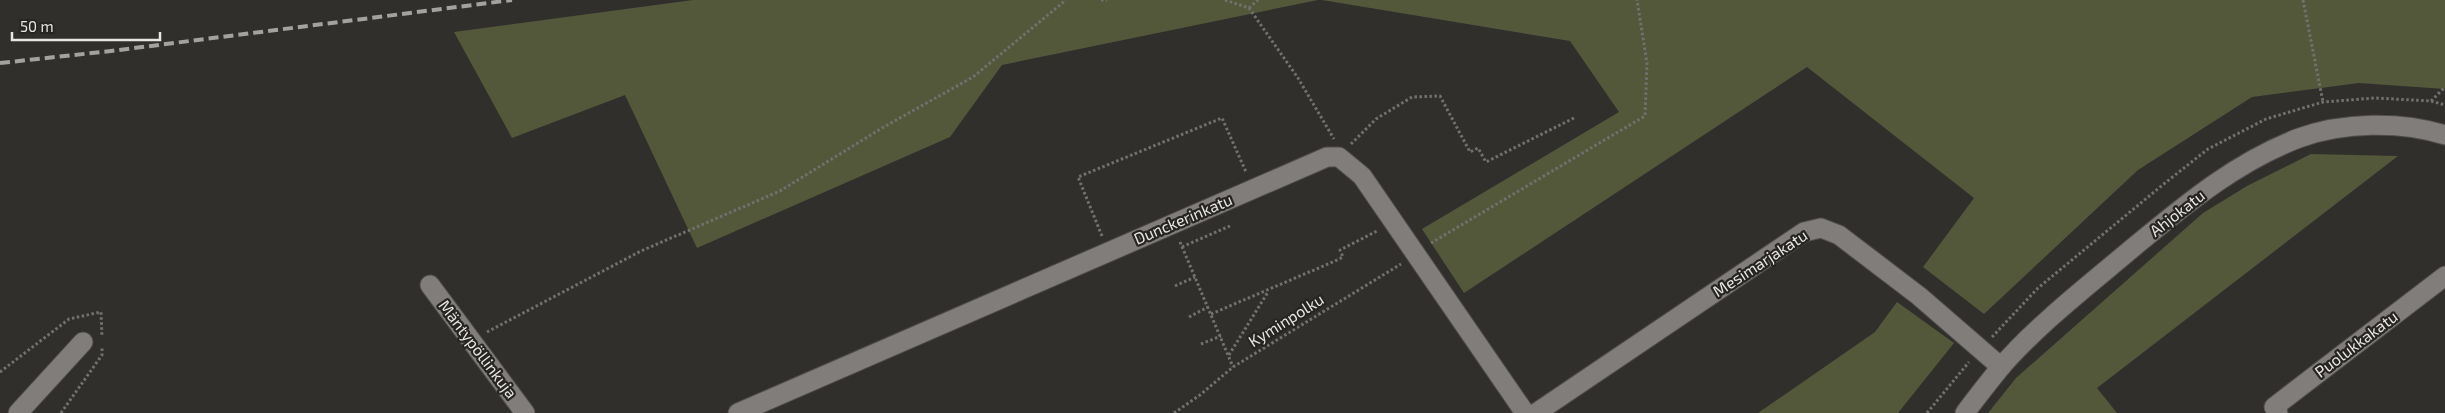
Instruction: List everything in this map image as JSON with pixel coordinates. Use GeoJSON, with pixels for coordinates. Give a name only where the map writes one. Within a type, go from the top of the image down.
{"type":"FeatureCollection","features":[{"type":"Feature","properties":{"kind":"street","name":"Ahjokatu"},"geometry":{"type":"LineString","coordinates":[[1965,413],[2001,367],[2070,300],[2196,196],[2248,161],[2300,138],[2342,128],[2387,126],[2445,135]]}},
{"type":"Feature","properties":{"kind":"street","name":"Dunckerinkatu"},"geometry":{"type":"LineString","coordinates":[[738,413],[1108,250],[1327,157],[1339,157]]}},
{"type":"Feature","properties":{"kind":"street"},"geometry":{"type":"LineString","coordinates":[[1339,157],[1362,176],[1423,248],[1524,413]]}},
{"type":"Feature","properties":{"kind":"street","name":"Mesimarjakatu"},"geometry":{"type":"LineString","coordinates":[[1536,413],[1804,232],[1821,228],[1839,235],[1911,291],[2001,367]]}},
{"type":"Feature","properties":{"kind":"street","name":"Puolukkakatu"},"geometry":{"type":"LineString","coordinates":[[2278,413],[2274,407],[2445,276]]}},
{"type":"Feature","properties":{"kind":"street","name":"Mäntypöllinkuja"},"geometry":{"type":"LineString","coordinates":[[430,285],[525,413]]}},
{"type":"Feature","properties":{"kind":"street"},"geometry":{"type":"LineString","coordinates":[[18,413],[83,342]]}},
{"type":"Feature","properties":{"kind":"path"},"geometry":{"type":"LineString","coordinates":[[471,340],[641,251],[780,191],[882,128],[972,77],[1066,0]]}},
{"type":"Feature","properties":{"kind":"path"},"geometry":{"type":"LineString","coordinates":[[1101,0],[1107,0]]}},
{"type":"Feature","properties":{"kind":"path"},"geometry":{"type":"LineString","coordinates":[[1225,0],[1249,8],[1298,78],[1332,134],[1339,157],[1376,119],[1412,97],[1440,96],[1470,152],[1478,148],[1486,162],[1576,117]]}},
{"type":"Feature","properties":{"kind":"path"},"geometry":{"type":"LineString","coordinates":[[1249,8],[1258,0]]}},
{"type":"Feature","properties":{"kind":"path","name":"Kyminpolku"},"geometry":{"type":"LineString","coordinates":[[1174,413],[1200,396],[1234,368],[1423,248],[1645,116],[1647,63],[1637,0]]}},
{"type":"Feature","properties":{"kind":"path"},"geometry":{"type":"LineString","coordinates":[[2303,0],[2323,102]]}},
{"type":"Feature","properties":{"kind":"path"},"geometry":{"type":"LineString","coordinates":[[2431,101],[2445,87]]}},
{"type":"Feature","properties":{"kind":"path"},"geometry":{"type":"LineString","coordinates":[[1108,250],[1078,177],[1222,118],[1253,189]]}},
{"type":"Feature","properties":{"kind":"path"},"geometry":{"type":"LineString","coordinates":[[1182,246],[1230,226]]}},
{"type":"Feature","properties":{"kind":"path"},"geometry":{"type":"LineString","coordinates":[[1211,314],[1343,257],[1340,250],[1382,229]]}},
{"type":"Feature","properties":{"kind":"path"},"geometry":{"type":"LineString","coordinates":[[1177,234],[1234,368]]}},
{"type":"Feature","properties":{"kind":"path"},"geometry":{"type":"LineString","coordinates":[[1176,286],[1195,277]]}},
{"type":"Feature","properties":{"kind":"path"},"geometry":{"type":"LineString","coordinates":[[1229,355],[1268,291]]}},
{"type":"Feature","properties":{"kind":"path"},"geometry":{"type":"LineString","coordinates":[[1188,317],[1208,307]]}},
{"type":"Feature","properties":{"kind":"path"},"geometry":{"type":"LineString","coordinates":[[0,372],[68,319],[101,312]]}},
{"type":"Feature","properties":{"kind":"path"},"geometry":{"type":"LineString","coordinates":[[1201,344],[1221,335]]}},
{"type":"Feature","properties":{"kind":"green space"},"geometry":{"type":"Polygon","coordinates":[[[693,0],[1318,0],[1002,65],[950,137],[697,248],[625,95],[512,138],[454,32],[693,0]]]}},
{"type":"Feature","properties":{"kind":"green space"},"geometry":{"type":"Polygon","coordinates":[[[1322,0],[2445,0],[2445,89],[2359,83],[2252,97],[2138,170],[1984,314],[1923,267],[1974,198],[1807,67],[1464,293],[1422,229],[1619,112],[1570,41],[1322,0]]]}},
{"type":"Feature","properties":{"kind":"green space"},"geometry":{"type":"Polygon","coordinates":[[[2311,154],[2398,156],[2097,388],[2117,413],[1988,413],[2016,378],[2203,213],[2247,186],[2311,154]]]}},
{"type":"Feature","properties":{"kind":"green space"},"geometry":{"type":"Polygon","coordinates":[[[1897,302],[1954,343],[1898,413],[1758,413],[1875,332],[1897,302]]]}},
{"type":"Feature","properties":{"kind":"railway"},"geometry":{"type":"LineString","coordinates":[[0,63],[111,51],[512,0]]}}]}
